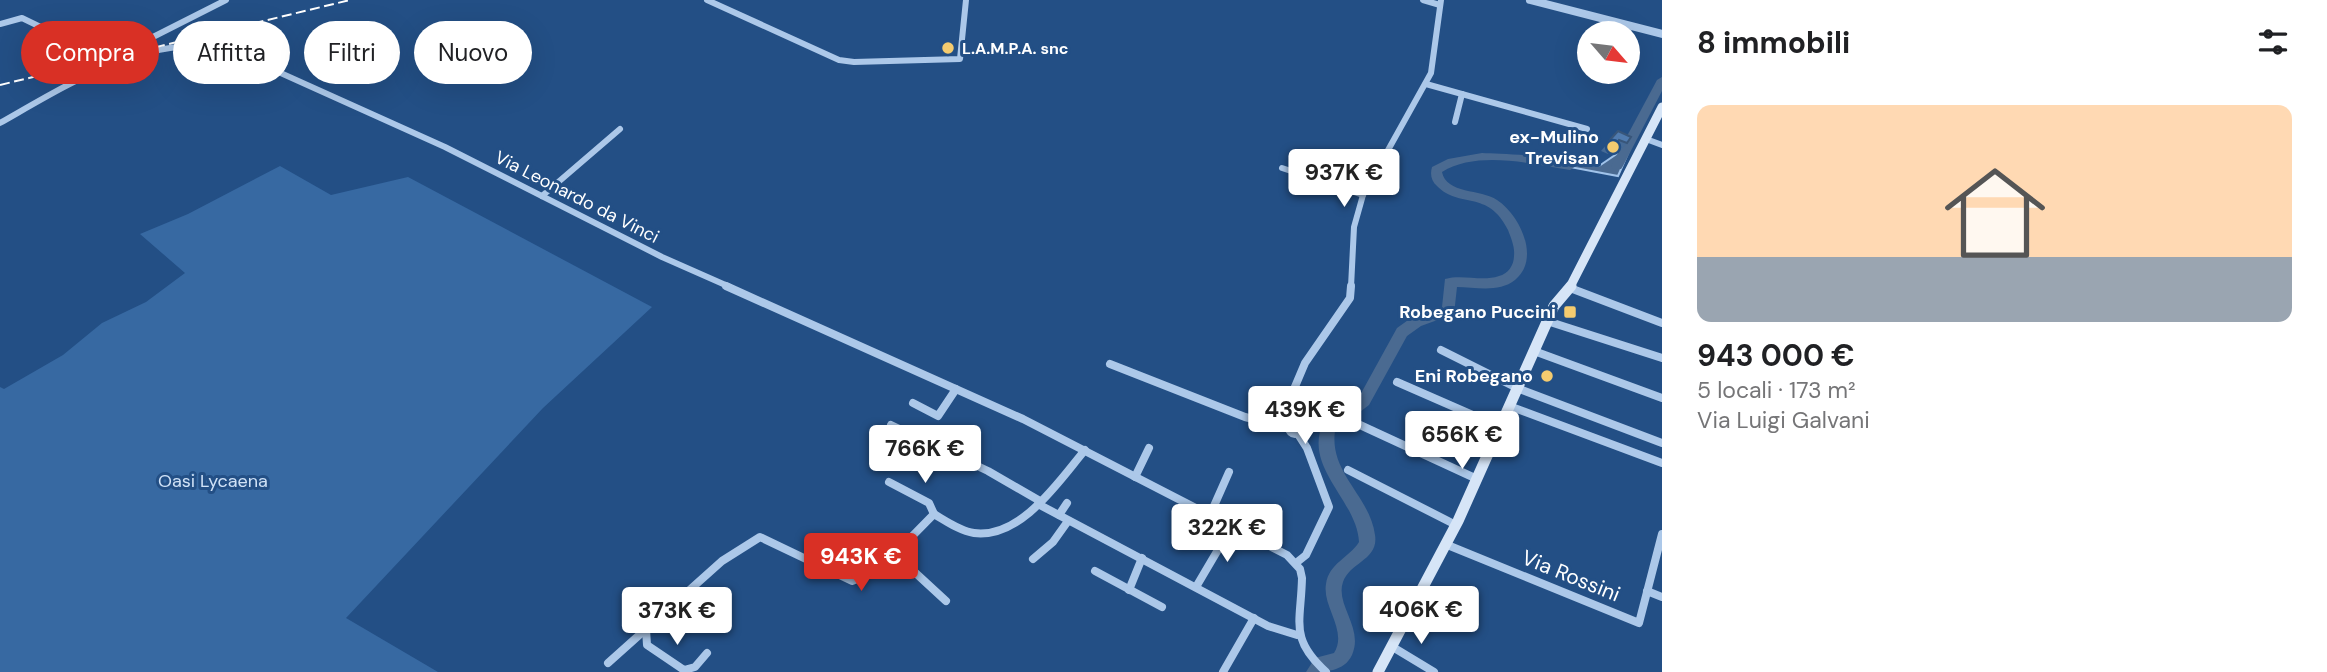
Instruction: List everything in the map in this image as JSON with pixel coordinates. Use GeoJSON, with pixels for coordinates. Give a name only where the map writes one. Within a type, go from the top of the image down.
{"type":"FeatureCollection","features":[{"type":"Feature","properties":{"kind":"main road"},"geometry":{"type":"LineString","coordinates":[[1378,672],[1456,525],[1554,306],[1570,288],[1662,107]]}},
{"type":"Feature","properties":{"kind":"street"},"geometry":{"type":"LineString","coordinates":[[159,34],[226,0]]}},
{"type":"Feature","properties":{"kind":"street"},"geometry":{"type":"LineString","coordinates":[[707,0],[844,62],[960,59],[966,0]]}},
{"type":"Feature","properties":{"kind":"street"},"geometry":{"type":"LineString","coordinates":[[1292,425],[1294,389],[1305,363],[1350,298],[1354,227],[1363,195],[1431,73],[1441,2],[1423,0]]}},
{"type":"Feature","properties":{"kind":"street"},"geometry":{"type":"LineString","coordinates":[[1530,0],[1662,34]]}},
{"type":"Feature","properties":{"kind":"street"},"geometry":{"type":"LineString","coordinates":[[0,24],[22,18],[28,21]]}},
{"type":"Feature","properties":{"kind":"street","name":"Via Leonardo da Vinci"},"geometry":{"type":"LineString","coordinates":[[159,52],[187,45],[216,45],[432,142],[662,257],[1085,450],[1296,563]]}},
{"type":"Feature","properties":{"kind":"street","name":"Via Leonardo da Vinci"},"geometry":{"type":"LineString","coordinates":[[0,123],[70,84]]}},
{"type":"Feature","properties":{"kind":"street"},"geometry":{"type":"LineString","coordinates":[[1426,84],[1587,129]]}},
{"type":"Feature","properties":{"kind":"street"},"geometry":{"type":"LineString","coordinates":[[1455,122],[1462,94]]}},
{"type":"Feature","properties":{"kind":"street"},"geometry":{"type":"LineString","coordinates":[[542,196],[620,129]]}},
{"type":"Feature","properties":{"kind":"street"},"geometry":{"type":"LineString","coordinates":[[1646,139],[1662,145]]}},
{"type":"Feature","properties":{"kind":"street"},"geometry":{"type":"LineString","coordinates":[[1282,167],[1363,195]]}},
{"type":"Feature","properties":{"kind":"street"},"geometry":{"type":"LineString","coordinates":[[1570,288],[1662,323]]}},
{"type":"Feature","properties":{"kind":"street"},"geometry":{"type":"LineString","coordinates":[[1547,321],[1662,358]]}},
{"type":"Feature","properties":{"kind":"street"},"geometry":{"type":"LineString","coordinates":[[1441,350],[1517,388],[1662,443]]}},
{"type":"Feature","properties":{"kind":"street"},"geometry":{"type":"LineString","coordinates":[[1534,351],[1662,398]]}},
{"type":"Feature","properties":{"kind":"street"},"geometry":{"type":"LineString","coordinates":[[1110,364],[1245,417],[1301,428],[1298,434],[1311,457],[1329,507],[1306,555],[1296,563],[1300,569],[1302,588],[1297,635],[1315,663],[1326,672]]}},
{"type":"Feature","properties":{"kind":"street"},"geometry":{"type":"LineString","coordinates":[[1397,382],[1500,427]]}},
{"type":"Feature","properties":{"kind":"street"},"geometry":{"type":"LineString","coordinates":[[913,402],[938,416],[956,389]]}},
{"type":"Feature","properties":{"kind":"street"},"geometry":{"type":"LineString","coordinates":[[1509,406],[1662,463]]}},
{"type":"Feature","properties":{"kind":"street"},"geometry":{"type":"LineString","coordinates":[[891,425],[988,471],[1068,521],[1278,631],[1297,635]]}},
{"type":"Feature","properties":{"kind":"street"},"geometry":{"type":"LineString","coordinates":[[1360,425],[1477,479]]}},
{"type":"Feature","properties":{"kind":"street"},"geometry":{"type":"LineString","coordinates":[[1135,477],[1149,448]]}},
{"type":"Feature","properties":{"kind":"street"},"geometry":{"type":"LineString","coordinates":[[889,482],[929,503],[934,514],[973,533],[1000,533],[1039,503],[1085,450]]}},
{"type":"Feature","properties":{"kind":"street"},"geometry":{"type":"LineString","coordinates":[[1348,470],[1456,525]]}},
{"type":"Feature","properties":{"kind":"street"},"geometry":{"type":"LineString","coordinates":[[1210,515],[1229,472]]}},
{"type":"Feature","properties":{"kind":"street"},"geometry":{"type":"LineString","coordinates":[[1059,515],[1067,503]]}},
{"type":"Feature","properties":{"kind":"street"},"geometry":{"type":"LineString","coordinates":[[608,663],[722,561],[760,537],[852,581],[878,571],[934,514]]}},
{"type":"Feature","properties":{"kind":"street"},"geometry":{"type":"LineString","coordinates":[[1033,559],[1053,542],[1068,521]]}},
{"type":"Feature","properties":{"kind":"street"},"geometry":{"type":"LineString","coordinates":[[1196,587],[1231,526]]}},
{"type":"Feature","properties":{"kind":"street"},"geometry":{"type":"LineString","coordinates":[[1647,591],[1662,534]]}},
{"type":"Feature","properties":{"kind":"street","name":"Via Rossini"},"geometry":{"type":"LineString","coordinates":[[1445,544],[1639,623],[1647,591],[1662,597]]}},
{"type":"Feature","properties":{"kind":"street"},"geometry":{"type":"LineString","coordinates":[[895,554],[946,601]]}},
{"type":"Feature","properties":{"kind":"street"},"geometry":{"type":"LineString","coordinates":[[1129,590],[1142,558]]}},
{"type":"Feature","properties":{"kind":"street"},"geometry":{"type":"LineString","coordinates":[[1095,571],[1162,607]]}},
{"type":"Feature","properties":{"kind":"street"},"geometry":{"type":"LineString","coordinates":[[1223,672],[1254,618]]}},
{"type":"Feature","properties":{"kind":"street"},"geometry":{"type":"LineString","coordinates":[[646,629],[647,645],[684,670],[695,667],[707,653]]}},
{"type":"Feature","properties":{"kind":"street"},"geometry":{"type":"LineString","coordinates":[[1391,646],[1434,672]]}},
{"type":"Feature","properties":{"kind":"green space","name":"Oasi Lycaena"},"geometry":{"type":"Polygon","coordinates":[[[280,166],[331,195],[408,177],[652,307],[543,408],[346,618],[438,672],[0,672],[0,387],[4,389],[63,355],[102,323],[146,302],[185,273],[140,234],[188,214],[280,166]]]}},
{"type":"Feature","properties":{"kind":"shaded area"},"geometry":{"type":"Polygon","coordinates":[[[1624,149],[1629,151],[1618,176],[1554,164],[1554,161],[1599,166],[1624,149]]]}},
{"type":"Feature","properties":{"kind":"building"},"geometry":{"type":"Polygon","coordinates":[[[1618,131],[1631,137],[1627,143],[1619,140],[1616,144],[1609,141],[1618,131]]]}},
{"type":"Feature","properties":{"kind":"waterway"},"geometry":{"type":"LineString","coordinates":[[1617,166],[1662,80]]}},
{"type":"Feature","properties":{"kind":"waterway"},"geometry":{"type":"LineString","coordinates":[[1315,672],[1321,664],[1339,661],[1345,651],[1346,633],[1334,594],[1334,584],[1341,570],[1360,555],[1367,542],[1363,520],[1328,457],[1328,428],[1364,401],[1402,332],[1416,322],[1449,310],[1450,283],[1491,283],[1504,280],[1515,272],[1521,258],[1515,231],[1499,208],[1486,199],[1442,185],[1436,170],[1448,163],[1482,157],[1570,166]]}},
{"type":"Feature","properties":{"kind":"railway"},"geometry":{"type":"LineString","coordinates":[[0,85],[350,0]]}},
{"type":"Feature","properties":{"kind":"place","name":"L.A.M.P.A. snc"},"geometry":{"type":"Point","coordinates":[948,48]}},
{"type":"Feature","properties":{"kind":"place","name":"ex-Mulino Trevisan"},"geometry":{"type":"Point","coordinates":[1613,147]}},
{"type":"Feature","properties":{"kind":"place","name":"Robegano Puccini"},"geometry":{"type":"Point","coordinates":[1570,312]}},
{"type":"Feature","properties":{"kind":"place","name":"Eni Robegano"},"geometry":{"type":"Point","coordinates":[1547,376]}}]}
